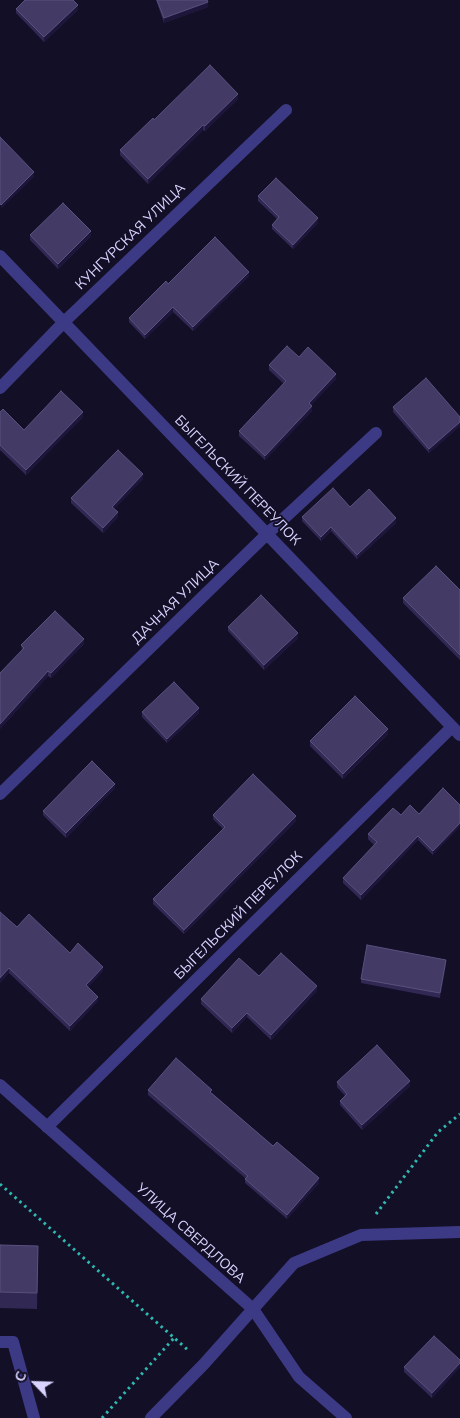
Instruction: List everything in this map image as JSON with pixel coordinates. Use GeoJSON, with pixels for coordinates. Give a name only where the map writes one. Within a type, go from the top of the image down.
{"type":"FeatureCollection","features":[{"type":"Feature","properties":{"kind":"street","name":"КУНГУРСКАЯ УЛИЦА"},"geometry":{"type":"LineString","coordinates":[[0,388],[64,322],[286,110]]}},
{"type":"Feature","properties":{"kind":"street","name":"БЫГЕЛЬСКИЙ ПЕРЕУЛОК"},"geometry":{"type":"LineString","coordinates":[[0,256],[456,731],[47,1127]]}},
{"type":"Feature","properties":{"kind":"street","name":"ДАЧНАЯ УЛИЦА"},"geometry":{"type":"LineString","coordinates":[[0,794],[267,534],[376,433]]}},
{"type":"Feature","properties":{"kind":"street","name":"УЛИЦА СВЕРДЛОВА"},"geometry":{"type":"LineString","coordinates":[[0,1086],[253,1309],[299,1377],[346,1418]]}},
{"type":"Feature","properties":{"kind":"street"},"geometry":{"type":"LineString","coordinates":[[151,1418],[204,1364],[294,1264],[361,1235],[460,1232]]}},
{"type":"Feature","properties":{"kind":"street"},"geometry":{"type":"LineString","coordinates":[[0,1342],[14,1342],[34,1418]]}},
{"type":"Feature","properties":{"kind":"path"},"geometry":{"type":"LineString","coordinates":[[361,1235],[438,1132],[460,1114]]}},
{"type":"Feature","properties":{"kind":"path"},"geometry":{"type":"LineString","coordinates":[[0,1184],[204,1364]]}},
{"type":"Feature","properties":{"kind":"path"},"geometry":{"type":"LineString","coordinates":[[102,1418],[174,1338]]}},
{"type":"Feature","properties":{"kind":"building"},"geometry":{"type":"Polygon","coordinates":[[[25,0],[73,0],[78,5],[44,37],[16,9],[25,0]]]}},
{"type":"Feature","properties":{"kind":"building"},"geometry":{"type":"Polygon","coordinates":[[[157,0],[207,0],[208,2],[164,18],[157,0]]]}},
{"type":"Feature","properties":{"kind":"building"},"geometry":{"type":"Polygon","coordinates":[[[210,65],[238,94],[148,179],[120,150],[153,118],[154,120],[210,65]]]}},
{"type":"Feature","properties":{"kind":"building"},"geometry":{"type":"Polygon","coordinates":[[[0,137],[34,172],[1,205],[0,204],[0,137]]]}},
{"type":"Feature","properties":{"kind":"building"},"geometry":{"type":"Polygon","coordinates":[[[276,178],[318,218],[293,245],[272,225],[279,217],[258,196],[276,178]]]}},
{"type":"Feature","properties":{"kind":"building"},"geometry":{"type":"Polygon","coordinates":[[[63,203],[91,231],[58,264],[30,235],[63,203]]]}},
{"type":"Feature","properties":{"kind":"building"},"geometry":{"type":"Polygon","coordinates":[[[215,237],[249,272],[193,327],[173,307],[145,335],[129,318],[166,281],[168,284],[215,237]]]}},
{"type":"Feature","properties":{"kind":"building"},"geometry":{"type":"Polygon","coordinates":[[[287,346],[299,357],[308,347],[336,374],[309,403],[312,406],[265,456],[239,431],[286,381],[269,365],[287,346]]]}},
{"type":"Feature","properties":{"kind":"building"},"geometry":{"type":"Polygon","coordinates":[[[426,378],[460,417],[460,422],[429,449],[393,407],[426,378]]]}},
{"type":"Feature","properties":{"kind":"building"},"geometry":{"type":"Polygon","coordinates":[[[61,391],[83,412],[26,470],[0,445],[0,412],[3,409],[24,430],[61,391]]]}},
{"type":"Feature","properties":{"kind":"building"},"geometry":{"type":"Polygon","coordinates":[[[118,450],[143,474],[112,507],[118,512],[103,528],[71,498],[118,450]]]}},
{"type":"Feature","properties":{"kind":"building"},"geometry":{"type":"Polygon","coordinates":[[[333,488],[350,507],[369,489],[396,518],[357,555],[331,527],[321,537],[302,517],[333,488]]]}},
{"type":"Feature","properties":{"kind":"building"},"geometry":{"type":"Polygon","coordinates":[[[436,566],[460,590],[460,655],[403,598],[436,566]]]}},
{"type":"Feature","properties":{"kind":"building"},"geometry":{"type":"Polygon","coordinates":[[[261,595],[298,633],[264,665],[228,627],[261,595]]]}},
{"type":"Feature","properties":{"kind":"building"},"geometry":{"type":"Polygon","coordinates":[[[55,611],[84,639],[51,673],[48,671],[0,724],[0,673],[24,648],[21,645],[55,611]]]}},
{"type":"Feature","properties":{"kind":"building"},"geometry":{"type":"Polygon","coordinates":[[[174,682],[199,708],[167,739],[142,712],[174,682]]]}},
{"type":"Feature","properties":{"kind":"building"},"geometry":{"type":"Polygon","coordinates":[[[355,696],[388,729],[343,774],[310,741],[355,696]]]}},
{"type":"Feature","properties":{"kind":"building"},"geometry":{"type":"Polygon","coordinates":[[[92,761],[115,784],[66,833],[43,811],[92,761]]]}},
{"type":"Feature","properties":{"kind":"building"},"geometry":{"type":"Polygon","coordinates":[[[253,774],[296,816],[184,930],[153,899],[225,827],[213,815],[253,774]]]}},
{"type":"Feature","properties":{"kind":"building"},"geometry":{"type":"Polygon","coordinates":[[[443,788],[460,805],[460,823],[433,851],[418,836],[361,895],[343,878],[377,842],[368,834],[393,808],[401,815],[410,805],[419,814],[443,788]]]}},
{"type":"Feature","properties":{"kind":"building"},"geometry":{"type":"Polygon","coordinates":[[[0,912],[17,927],[29,914],[70,953],[78,943],[103,967],[86,985],[98,997],[70,1026],[9,968],[0,978],[0,912]]]}},
{"type":"Feature","properties":{"kind":"building"},"geometry":{"type":"Polygon","coordinates":[[[367,945],[446,960],[440,993],[361,979],[367,945]]]}},
{"type":"Feature","properties":{"kind":"building"},"geometry":{"type":"Polygon","coordinates":[[[281,953],[317,986],[271,1035],[247,1013],[232,1028],[201,999],[239,958],[259,976],[281,953]]]}},
{"type":"Feature","properties":{"kind":"building"},"geometry":{"type":"Polygon","coordinates":[[[377,1045],[410,1081],[362,1125],[340,1101],[347,1094],[337,1082],[377,1045]]]}},
{"type":"Feature","properties":{"kind":"building"},"geometry":{"type":"Polygon","coordinates":[[[176,1058],[212,1090],[210,1092],[273,1146],[277,1142],[319,1178],[287,1215],[245,1179],[248,1176],[148,1090],[176,1058]]]}},
{"type":"Feature","properties":{"kind":"building"},"geometry":{"type":"Polygon","coordinates":[[[0,1245],[38,1246],[37,1293],[0,1292],[0,1245]]]}},
{"type":"Feature","properties":{"kind":"building"},"geometry":{"type":"Polygon","coordinates":[[[434,1336],[460,1360],[460,1363],[432,1393],[404,1367],[434,1336]]]}}]}
